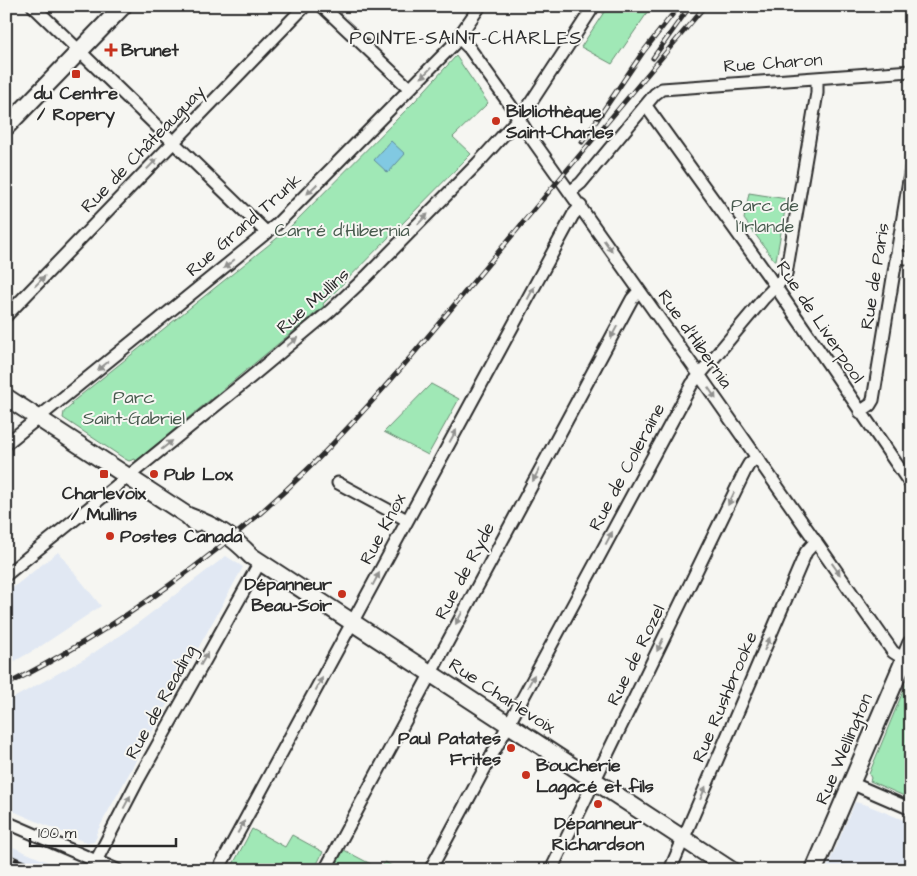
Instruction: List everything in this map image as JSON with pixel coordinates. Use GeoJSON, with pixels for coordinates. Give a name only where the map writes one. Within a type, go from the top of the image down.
{"type":"FeatureCollection","features":[{"type":"Feature","properties":{"kind":"street"},"geometry":{"type":"LineString","coordinates":[[33,6],[267,233]]}},
{"type":"Feature","properties":{"kind":"street"},"geometry":{"type":"LineString","coordinates":[[6,127],[124,6]]}},
{"type":"Feature","properties":{"kind":"street","name":"Rue de Châteauguay"},"geometry":{"type":"LineString","coordinates":[[6,316],[305,6]]}},
{"type":"Feature","properties":{"kind":"street"},"geometry":{"type":"LineString","coordinates":[[322,6],[410,90]]}},
{"type":"Feature","properties":{"kind":"street","name":"Rue Grand Trunk"},"geometry":{"type":"LineString","coordinates":[[6,444],[267,233],[348,153],[459,38],[480,6]]}},
{"type":"Feature","properties":{"kind":"street","name":"Rue Mullins"},"geometry":{"type":"LineString","coordinates":[[6,575],[251,377],[348,294],[478,163],[519,118],[554,70],[594,6]]}},
{"type":"Feature","properties":{"kind":"street","name":"Rue d'Hibernia"},"geometry":{"type":"LineString","coordinates":[[459,38],[470,49],[519,118],[893,652],[904,659]]}},
{"type":"Feature","properties":{"kind":"street","name":"Rue Charon"},"geometry":{"type":"LineString","coordinates":[[646,106],[655,94],[665,88],[911,71]]}},
{"type":"Feature","properties":{"kind":"street","name":"Rue de Coleraine"},"geometry":{"type":"LineString","coordinates":[[430,870],[692,384],[786,274],[817,93],[817,78]]}},
{"type":"Feature","properties":{"kind":"street"},"geometry":{"type":"LineString","coordinates":[[570,192],[581,183],[646,106]]}},
{"type":"Feature","properties":{"kind":"street","name":"Rue de Liverpool"},"geometry":{"type":"LineString","coordinates":[[646,106],[776,287],[911,485]]}},
{"type":"Feature","properties":{"kind":"street","name":"Rue de Paris"},"geometry":{"type":"LineString","coordinates":[[860,412],[872,402],[911,168]]}},
{"type":"Feature","properties":{"kind":"street","name":"Rue Knox"},"geometry":{"type":"LineString","coordinates":[[218,870],[573,215],[581,206]]}},
{"type":"Feature","properties":{"kind":"street"},"geometry":{"type":"LineString","coordinates":[[896,256],[911,259]]}},
{"type":"Feature","properties":{"kind":"street","name":"Rue de Ryde"},"geometry":{"type":"LineString","coordinates":[[325,870],[632,299],[640,291]]}},
{"type":"Feature","properties":{"kind":"street","name":"Rue Charlevoix"},"geometry":{"type":"LineString","coordinates":[[6,396],[188,516],[211,524],[237,541],[255,559],[731,870]]}},
{"type":"Feature","properties":{"kind":"street","name":"Rue de Rozel"},"geometry":{"type":"LineString","coordinates":[[551,870],[745,471],[756,458]]}},
{"type":"Feature","properties":{"kind":"street"},"geometry":{"type":"LineString","coordinates":[[338,483],[407,520]]}},
{"type":"Feature","properties":{"kind":"street","name":"Rue Rushbrooke"},"geometry":{"type":"LineString","coordinates":[[670,870],[806,552],[816,541]]}},
{"type":"Feature","properties":{"kind":"street","name":"Rue de Reading"},"geometry":{"type":"LineString","coordinates":[[96,861],[255,559]]}},
{"type":"Feature","properties":{"kind":"street","name":"Rue Wellington"},"geometry":{"type":"LineString","coordinates":[[814,870],[911,644]]}},
{"type":"Feature","properties":{"kind":"street"},"geometry":{"type":"LineString","coordinates":[[851,783],[911,809]]}},
{"type":"Feature","properties":{"kind":"street"},"geometry":{"type":"LineString","coordinates":[[6,822],[117,870]]}},
{"type":"Feature","properties":{"kind":"shaded area"},"geometry":{"type":"Polygon","coordinates":[[[58,552],[101,606],[38,648],[6,666],[6,593],[58,552]]]}},
{"type":"Feature","properties":{"kind":"shaded area"},"geometry":{"type":"Polygon","coordinates":[[[226,556],[243,567],[105,817],[94,842],[87,843],[6,808],[6,702],[86,658],[138,623],[226,556]]]}},
{"type":"Feature","properties":{"kind":"shaded area"},"geometry":{"type":"Polygon","coordinates":[[[855,802],[911,823],[911,870],[826,870],[855,802]]]}},
{"type":"Feature","properties":{"kind":"shaded area"},"geometry":{"type":"Polygon","coordinates":[[[6,844],[66,870],[6,870],[6,844]]]}},
{"type":"Feature","properties":{"kind":"green space"},"geometry":{"type":"Polygon","coordinates":[[[608,6],[652,6],[612,64],[581,47],[608,6]]]}},
{"type":"Feature","properties":{"kind":"green space"},"geometry":{"type":"Polygon","coordinates":[[[456,56],[488,103],[453,137],[471,154],[323,304],[324,306],[136,461],[135,459],[129,461],[125,459],[63,418],[64,412],[72,405],[71,403],[286,231],[415,101],[456,56]]]}},
{"type":"Feature","properties":{"kind":"green space","name":"Parc de l'Irlande"},"geometry":{"type":"Polygon","coordinates":[[[749,193],[787,199],[776,260],[774,260],[744,219],[749,193]]]}},
{"type":"Feature","properties":{"kind":"green space"},"geometry":{"type":"Polygon","coordinates":[[[431,384],[459,399],[428,455],[384,432],[431,384]]]}},
{"type":"Feature","properties":{"kind":"green space"},"geometry":{"type":"Polygon","coordinates":[[[911,672],[911,799],[870,781],[869,774],[911,672]]]}},
{"type":"Feature","properties":{"kind":"green space"},"geometry":{"type":"Polygon","coordinates":[[[252,829],[285,847],[292,835],[323,852],[314,870],[230,870],[252,829]]]}},
{"type":"Feature","properties":{"kind":"green space"},"geometry":{"type":"Polygon","coordinates":[[[344,850],[380,869],[385,862],[399,870],[333,870],[344,850]]]}},
{"type":"Feature","properties":{"kind":"water"},"geometry":{"type":"Polygon","coordinates":[[[391,141],[405,154],[388,173],[374,160],[391,141]]]}},
{"type":"Feature","properties":{"kind":"railway"},"geometry":{"type":"LineString","coordinates":[[582,142],[643,52],[679,6]]}},
{"type":"Feature","properties":{"kind":"railway"},"geometry":{"type":"LineString","coordinates":[[653,58],[690,6]]}},
{"type":"Feature","properties":{"kind":"railway"},"geometry":{"type":"LineString","coordinates":[[6,685],[88,639],[168,586],[244,527],[313,464],[411,356],[705,6]]}},
{"type":"Feature","properties":{"kind":"railway"},"geometry":{"type":"LineString","coordinates":[[6,855],[40,870]]}},
{"type":"Feature","properties":{"kind":"place","name":"Brunet"},"geometry":{"type":"Point","coordinates":[111,50]}},
{"type":"Feature","properties":{"kind":"place","name":"du Centre / Ropery"},"geometry":{"type":"Point","coordinates":[76,74]}},
{"type":"Feature","properties":{"kind":"place","name":"Bibliothèque Saint-Charles"},"geometry":{"type":"Point","coordinates":[496,121]}},
{"type":"Feature","properties":{"kind":"place","name":"Charlevoix / Mullins"},"geometry":{"type":"Point","coordinates":[104,474]}},
{"type":"Feature","properties":{"kind":"place","name":"Pub Lox"},"geometry":{"type":"Point","coordinates":[154,474]}},
{"type":"Feature","properties":{"kind":"place","name":"Postes Canada"},"geometry":{"type":"Point","coordinates":[110,536]}},
{"type":"Feature","properties":{"kind":"place","name":"Dépanneur Beau-Soir"},"geometry":{"type":"Point","coordinates":[342,594]}},
{"type":"Feature","properties":{"kind":"place","name":"Paul Patates Frites"},"geometry":{"type":"Point","coordinates":[511,748]}},
{"type":"Feature","properties":{"kind":"place","name":"Boucherie Lagacé et fils"},"geometry":{"type":"Point","coordinates":[526,775]}},
{"type":"Feature","properties":{"kind":"place","name":"Dépanneur Richardson"},"geometry":{"type":"Point","coordinates":[598,804]}},
{"type":"Feature","properties":{"kind":"district","name":"POINTE-SAINT-CHARLES"},"geometry":{"type":"Point","coordinates":[466,38]}},
{"type":"Feature","properties":{"kind":"park label","name":"Carré d'Hibernia"},"geometry":{"type":"Point","coordinates":[342,230]}},
{"type":"Feature","properties":{"kind":"park label","name":"Parc Saint-Gabriel"},"geometry":{"type":"Point","coordinates":[134,407]}}]}
